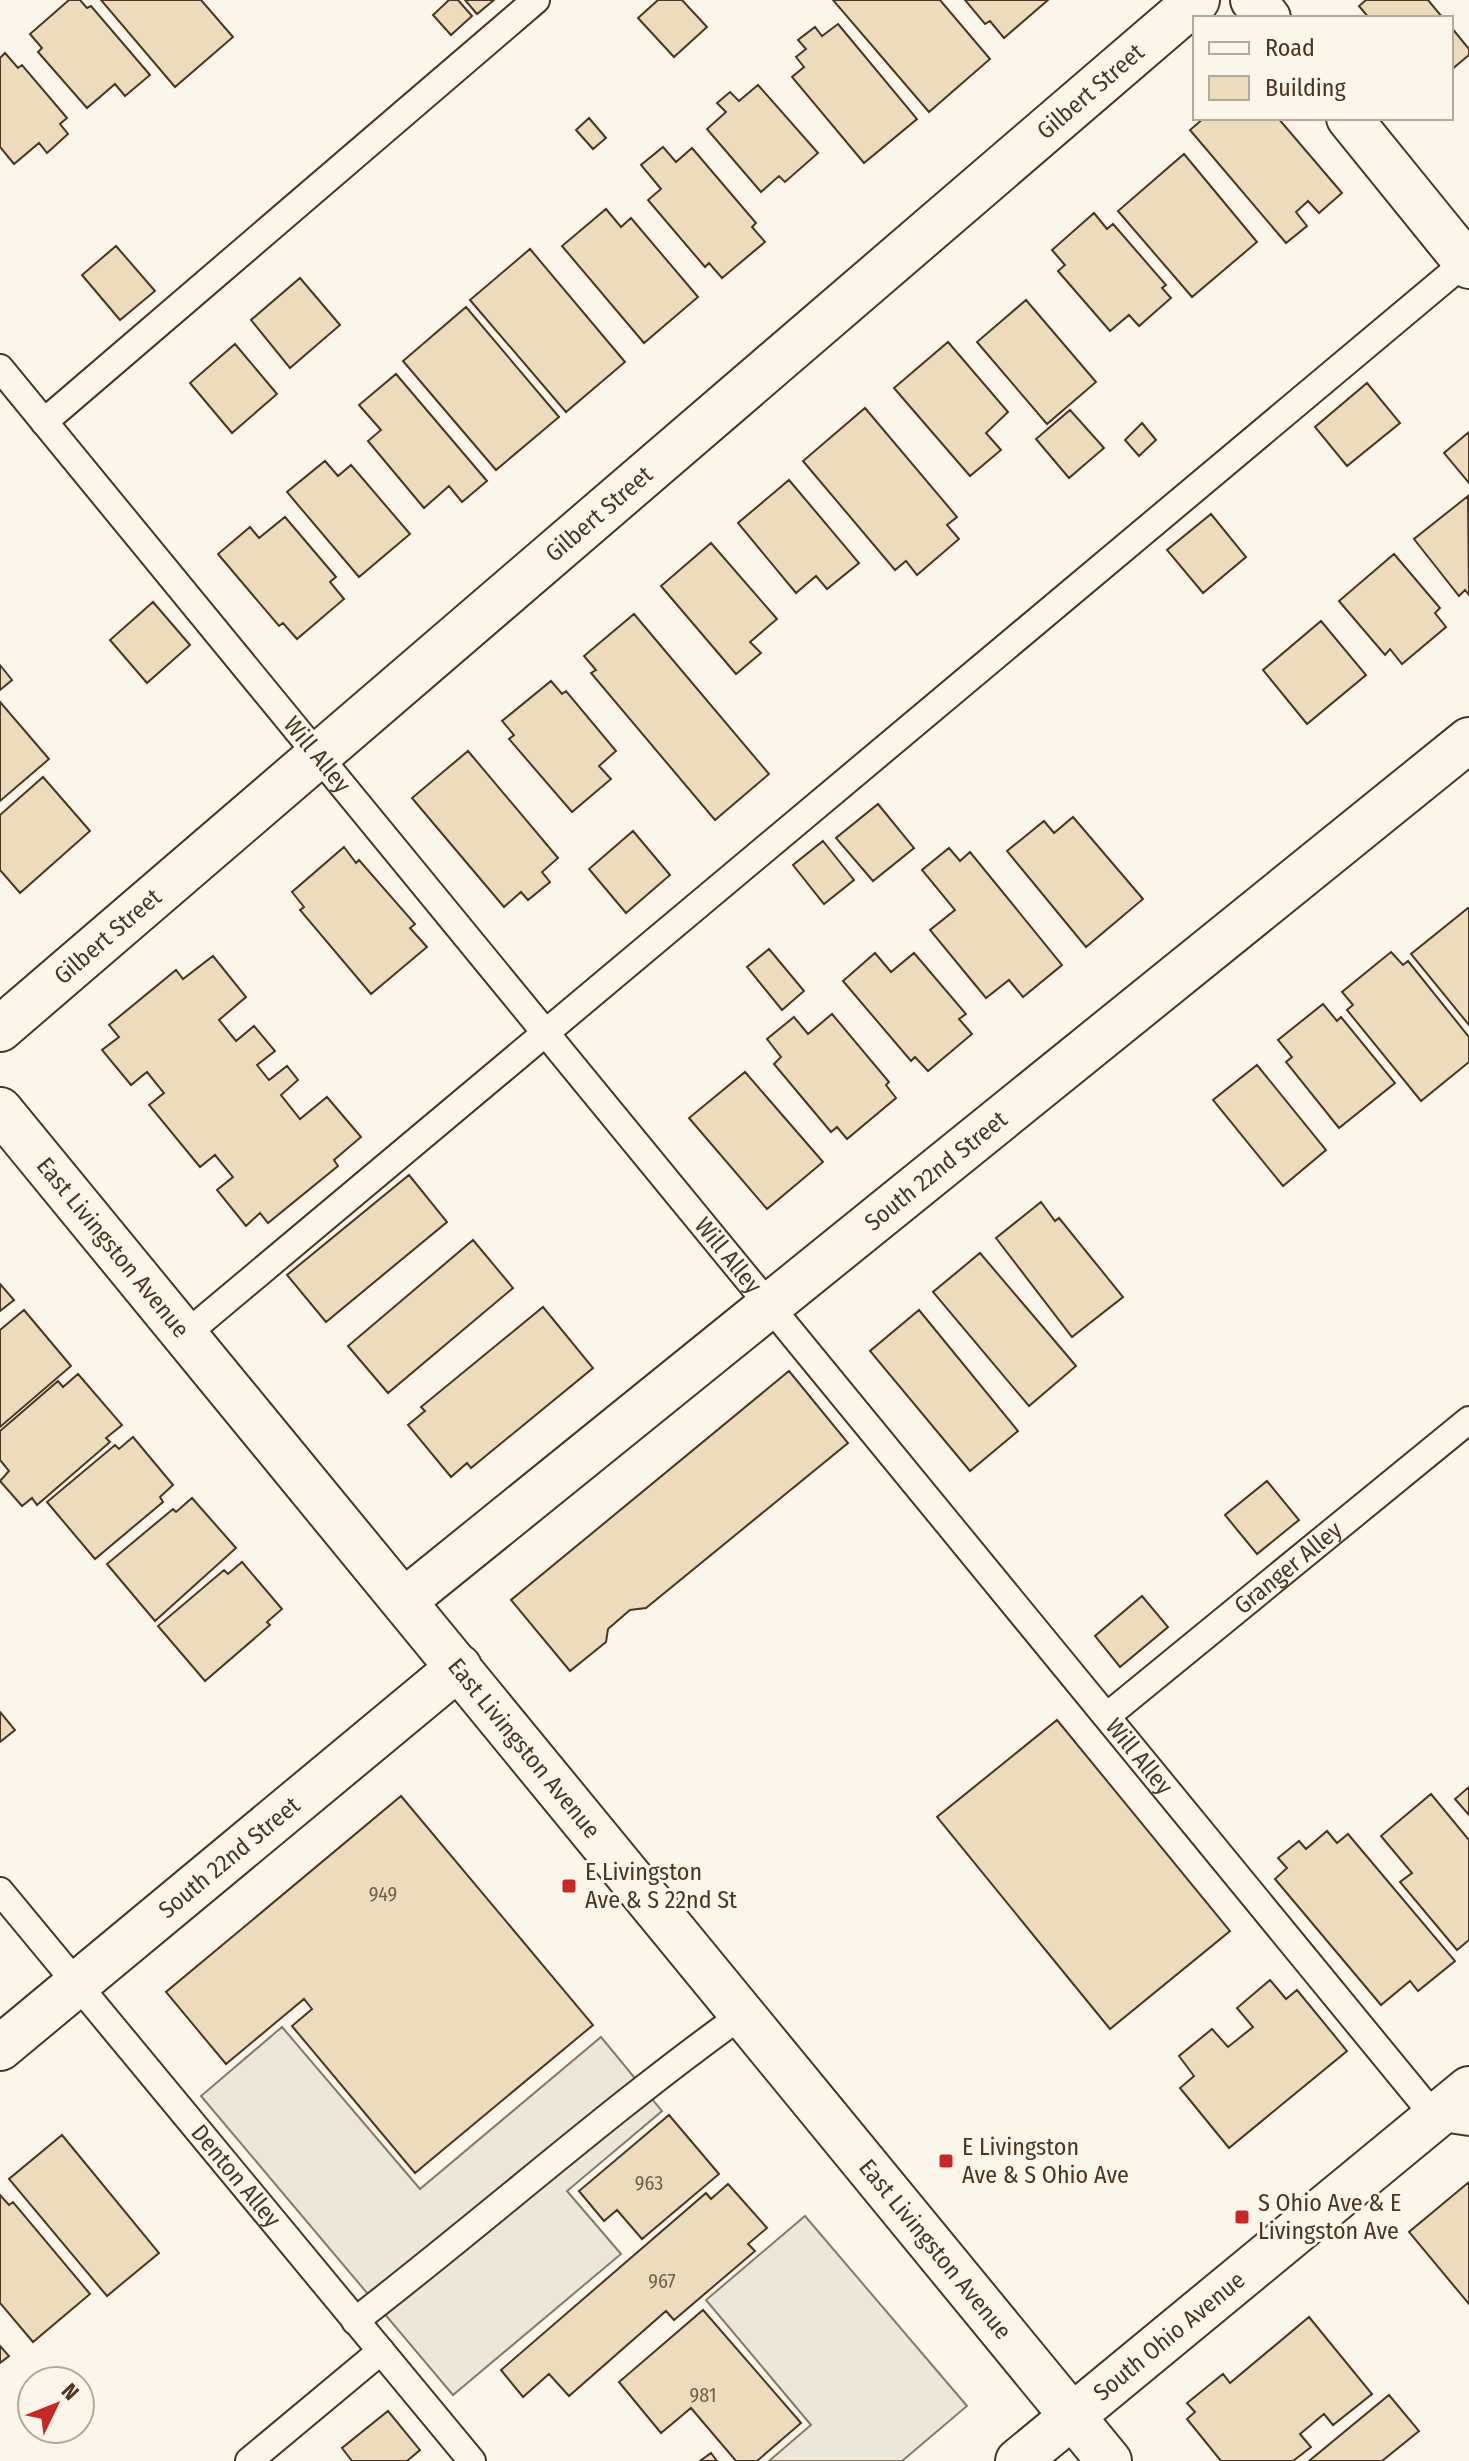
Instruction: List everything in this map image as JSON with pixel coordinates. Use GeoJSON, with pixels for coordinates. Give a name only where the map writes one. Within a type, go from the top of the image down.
{"type":"FeatureCollection","features":[{"type":"Feature","properties":{"kind":"street","name":"Gilbert Street"},"geometry":{"type":"LineString","coordinates":[[0,1029],[1197,0]]}},
{"type":"Feature","properties":{"kind":"street"},"geometry":{"type":"LineString","coordinates":[[1253,0],[1266,16]]}},
{"type":"Feature","properties":{"kind":"street"},"geometry":{"type":"LineString","coordinates":[[1351,120],[1468,262]]}},
{"type":"Feature","properties":{"kind":"street","name":"South 22nd Street"},"geometry":{"type":"LineString","coordinates":[[404,1601],[1469,740]]}},
{"type":"Feature","properties":{"kind":"street","name":"East Livingston Avenue"},"geometry":{"type":"LineString","coordinates":[[0,1110],[1109,2461]]}},
{"type":"Feature","properties":{"kind":"street","name":"South 22nd Street"},"geometry":{"type":"LineString","coordinates":[[0,2048],[459,1667]]}},
{"type":"Feature","properties":{"kind":"street","name":"South Ohio Avenue"},"geometry":{"type":"LineString","coordinates":[[1018,2461],[1452,2119],[1469,2089]]}},
{"type":"Feature","properties":{"kind":"lane"},"geometry":{"type":"LineString","coordinates":[[44,422],[536,0]]}},
{"type":"Feature","properties":{"kind":"lane"},"geometry":{"type":"LineString","coordinates":[[185,1335],[1468,262]]}},
{"type":"Feature","properties":{"kind":"lane","name":"Will Alley"},"geometry":{"type":"LineString","coordinates":[[0,368],[1107,1716],[1452,2119]]}},
{"type":"Feature","properties":{"kind":"lane","name":"Granger Alley"},"geometry":{"type":"LineString","coordinates":[[1107,1716],[1469,1420]]}},
{"type":"Feature","properties":{"kind":"lane","name":"Denton Alley"},"geometry":{"type":"LineString","coordinates":[[0,1891],[472,2461]]}},
{"type":"Feature","properties":{"kind":"lane"},"geometry":{"type":"LineString","coordinates":[[355,2321],[421,2271],[663,2071],[743,2014]]}},
{"type":"Feature","properties":{"kind":"lane"},"geometry":{"type":"LineString","coordinates":[[249,2461],[381,2351]]}},
{"type":"Feature","properties":{"kind":"shaded area"},"geometry":{"type":"Polygon","coordinates":[[[282,2027],[420,2189],[601,2037],[662,2111],[567,2191],[621,2254],[453,2395],[201,2096],[282,2027]]]}},
{"type":"Feature","properties":{"kind":"shaded area"},"geometry":{"type":"Polygon","coordinates":[[[805,2216],[967,2406],[902,2461],[769,2461],[811,2425],[706,2300],[805,2216]]]}},
{"type":"Feature","properties":{"kind":"building"},"geometry":{"type":"Polygon","coordinates":[[[69,0],[80,0],[87,8],[91,6],[150,75],[125,96],[115,84],[87,108],[38,52],[42,48],[30,34],[69,0]]]}},
{"type":"Feature","properties":{"kind":"building"},"geometry":{"type":"Polygon","coordinates":[[[101,0],[201,0],[233,37],[175,87],[101,0]]]}},
{"type":"Feature","properties":{"kind":"building"},"geometry":{"type":"Polygon","coordinates":[[[449,0],[458,0],[472,16],[451,35],[433,15],[449,0]]]}},
{"type":"Feature","properties":{"kind":"building"},"geometry":{"type":"Polygon","coordinates":[[[465,0],[494,0],[477,14],[465,0]]]}},
{"type":"Feature","properties":{"kind":"building"},"geometry":{"type":"Polygon","coordinates":[[[658,0],[682,0],[707,27],[674,57],[638,18],[658,0]]]}},
{"type":"Feature","properties":{"kind":"building"},"geometry":{"type":"Polygon","coordinates":[[[833,0],[940,0],[990,59],[929,112],[833,0]]]}},
{"type":"Feature","properties":{"kind":"building"},"geometry":{"type":"Polygon","coordinates":[[[965,0],[1048,0],[1004,38],[990,21],[985,24],[965,0]]]}},
{"type":"Feature","properties":{"kind":"building"},"geometry":{"type":"Polygon","coordinates":[[[1366,0],[1428,0],[1441,16],[1367,16],[1359,6],[1366,0]]]}},
{"type":"Feature","properties":{"kind":"building"},"geometry":{"type":"Polygon","coordinates":[[[838,24],[917,119],[864,163],[792,77],[804,67],[796,57],[806,49],[798,40],[815,27],[822,36],[838,24]]]}},
{"type":"Feature","properties":{"kind":"building"},"geometry":{"type":"Polygon","coordinates":[[[1453,29],[1469,49],[1469,55],[1453,68],[1453,29]]]}},
{"type":"Feature","properties":{"kind":"building"},"geometry":{"type":"Polygon","coordinates":[[[5,53],[18,68],[22,65],[67,118],[60,124],[68,134],[47,153],[39,143],[14,164],[0,147],[0,58],[5,53]]]}},
{"type":"Feature","properties":{"kind":"building"},"geometry":{"type":"Polygon","coordinates":[[[758,85],[818,153],[785,182],[779,176],[761,192],[707,129],[726,112],[717,103],[730,92],[739,101],[758,85]]]}},
{"type":"Feature","properties":{"kind":"building"},"geometry":{"type":"Polygon","coordinates":[[[589,118],[606,138],[593,149],[576,130],[589,118]]]}},
{"type":"Feature","properties":{"kind":"building"},"geometry":{"type":"Polygon","coordinates":[[[1202,120],[1280,120],[1342,193],[1319,213],[1308,201],[1296,212],[1307,226],[1286,243],[1190,130],[1202,120]]]}},
{"type":"Feature","properties":{"kind":"building"},"geometry":{"type":"Polygon","coordinates":[[[663,147],[676,162],[692,148],[756,223],[752,227],[765,242],[722,278],[709,263],[705,267],[648,200],[661,189],[641,165],[663,147]]]}},
{"type":"Feature","properties":{"kind":"building"},"geometry":{"type":"Polygon","coordinates":[[[1184,154],[1257,242],[1192,297],[1118,211],[1184,154]]]}},
{"type":"Feature","properties":{"kind":"building"},"geometry":{"type":"Polygon","coordinates":[[[606,209],[621,227],[631,218],[698,297],[644,343],[562,246],[606,209]]]}},
{"type":"Feature","properties":{"kind":"building"},"geometry":{"type":"Polygon","coordinates":[[[1094,213],[1107,229],[1113,224],[1166,285],[1162,288],[1171,298],[1139,326],[1129,315],[1110,331],[1058,271],[1065,265],[1052,250],[1094,213]]]}},
{"type":"Feature","properties":{"kind":"building"},"geometry":{"type":"Polygon","coordinates":[[[116,246],[155,291],[120,320],[82,275],[116,246]]]}},
{"type":"Feature","properties":{"kind":"building"},"geometry":{"type":"Polygon","coordinates":[[[530,249],[625,362],[566,412],[470,300],[530,249]]]}},
{"type":"Feature","properties":{"kind":"building"},"geometry":{"type":"Polygon","coordinates":[[[300,278],[340,325],[290,368],[251,320],[300,278]]]}},
{"type":"Feature","properties":{"kind":"building"},"geometry":{"type":"Polygon","coordinates":[[[1026,300],[1096,382],[1047,424],[977,342],[1026,300]]]}},
{"type":"Feature","properties":{"kind":"building"},"geometry":{"type":"Polygon","coordinates":[[[466,307],[559,417],[496,470],[403,361],[466,307]]]}},
{"type":"Feature","properties":{"kind":"building"},"geometry":{"type":"Polygon","coordinates":[[[948,342],[1008,412],[986,433],[1001,450],[970,476],[894,388],[948,342]]]}},
{"type":"Feature","properties":{"kind":"building"},"geometry":{"type":"Polygon","coordinates":[[[235,344],[277,394],[232,433],[190,383],[235,344]]]}},
{"type":"Feature","properties":{"kind":"building"},"geometry":{"type":"Polygon","coordinates":[[[396,374],[487,481],[462,502],[449,486],[424,508],[368,441],[381,430],[359,405],[396,374]]]}},
{"type":"Feature","properties":{"kind":"building"},"geometry":{"type":"Polygon","coordinates":[[[1367,383],[1400,423],[1347,466],[1315,427],[1367,383]]]}},
{"type":"Feature","properties":{"kind":"building"},"geometry":{"type":"Polygon","coordinates":[[[865,408],[957,517],[947,525],[959,539],[917,575],[906,561],[895,570],[803,461],[865,408]]]}},
{"type":"Feature","properties":{"kind":"building"},"geometry":{"type":"Polygon","coordinates":[[[1070,410],[1104,448],[1069,478],[1036,439],[1070,410]]]}},
{"type":"Feature","properties":{"kind":"building"},"geometry":{"type":"Polygon","coordinates":[[[1142,423],[1156,440],[1139,456],[1125,440],[1142,423]]]}},
{"type":"Feature","properties":{"kind":"building"},"geometry":{"type":"Polygon","coordinates":[[[1469,432],[1469,483],[1444,453],[1469,432]]]}},
{"type":"Feature","properties":{"kind":"building"},"geometry":{"type":"Polygon","coordinates":[[[325,461],[338,476],[351,465],[410,534],[359,577],[287,492],[325,461]]]}},
{"type":"Feature","properties":{"kind":"building"},"geometry":{"type":"Polygon","coordinates":[[[789,480],[859,563],[827,589],[816,576],[796,593],[738,523],[789,480]]]}},
{"type":"Feature","properties":{"kind":"building"},"geometry":{"type":"Polygon","coordinates":[[[1468,496],[1469,595],[1465,590],[1459,596],[1414,539],[1468,496]]]}},
{"type":"Feature","properties":{"kind":"building"},"geometry":{"type":"Polygon","coordinates":[[[1211,514],[1246,557],[1203,593],[1167,550],[1211,514]]]}},
{"type":"Feature","properties":{"kind":"building"},"geometry":{"type":"Polygon","coordinates":[[[285,517],[336,577],[330,582],[344,599],[297,639],[283,623],[279,626],[218,554],[250,527],[259,538],[285,517]]]}},
{"type":"Feature","properties":{"kind":"building"},"geometry":{"type":"Polygon","coordinates":[[[711,543],[777,619],[750,642],[761,653],[736,674],[661,586],[711,543]]]}},
{"type":"Feature","properties":{"kind":"building"},"geometry":{"type":"Polygon","coordinates":[[[1394,554],[1440,608],[1435,613],[1446,627],[1402,664],[1390,649],[1385,655],[1339,601],[1394,554]]]}},
{"type":"Feature","properties":{"kind":"building"},"geometry":{"type":"Polygon","coordinates":[[[153,602],[190,645],[147,683],[110,640],[153,602]]]}},
{"type":"Feature","properties":{"kind":"building"},"geometry":{"type":"Polygon","coordinates":[[[634,614],[769,774],[715,820],[591,673],[596,670],[584,656],[634,614]]]}},
{"type":"Feature","properties":{"kind":"building"},"geometry":{"type":"Polygon","coordinates":[[[1321,621],[1366,675],[1307,724],[1263,670],[1321,621]]]}},
{"type":"Feature","properties":{"kind":"building"},"geometry":{"type":"Polygon","coordinates":[[[0,665],[12,680],[0,690],[0,665]]]}},
{"type":"Feature","properties":{"kind":"building"},"geometry":{"type":"Polygon","coordinates":[[[551,681],[562,694],[566,691],[616,751],[599,766],[611,779],[572,812],[509,739],[514,735],[502,721],[551,681]]]}},
{"type":"Feature","properties":{"kind":"building"},"geometry":{"type":"Polygon","coordinates":[[[0,702],[49,759],[0,801],[0,702]]]}},
{"type":"Feature","properties":{"kind":"building"},"geometry":{"type":"Polygon","coordinates":[[[468,751],[558,858],[542,872],[550,882],[528,900],[521,892],[504,907],[412,798],[468,751]]]}},
{"type":"Feature","properties":{"kind":"building"},"geometry":{"type":"Polygon","coordinates":[[[43,777],[90,831],[20,893],[0,870],[0,815],[43,777]]]}},
{"type":"Feature","properties":{"kind":"building"},"geometry":{"type":"Polygon","coordinates":[[[878,804],[914,848],[873,881],[836,838],[878,804]]]}},
{"type":"Feature","properties":{"kind":"building"},"geometry":{"type":"Polygon","coordinates":[[[1073,817],[1143,899],[1086,947],[1007,851],[1044,821],[1054,833],[1073,817]]]}},
{"type":"Feature","properties":{"kind":"building"},"geometry":{"type":"Polygon","coordinates":[[[633,831],[670,875],[626,913],[589,869],[633,831]]]}},
{"type":"Feature","properties":{"kind":"building"},"geometry":{"type":"Polygon","coordinates":[[[823,841],[854,880],[824,904],[793,865],[823,841]]]}},
{"type":"Feature","properties":{"kind":"building"},"geometry":{"type":"Polygon","coordinates":[[[344,847],[415,924],[410,928],[427,947],[371,994],[300,910],[304,907],[292,892],[344,847]]]}},
{"type":"Feature","properties":{"kind":"building"},"geometry":{"type":"Polygon","coordinates":[[[949,848],[960,861],[970,852],[1062,965],[1023,997],[1009,980],[986,998],[930,930],[955,910],[922,870],[949,848]]]}},
{"type":"Feature","properties":{"kind":"building"},"geometry":{"type":"Polygon","coordinates":[[[1469,910],[1469,1025],[1411,954],[1469,910]]]}},
{"type":"Feature","properties":{"kind":"building"},"geometry":{"type":"Polygon","coordinates":[[[769,949],[804,991],[782,1010],[747,967],[769,949]]]}},
{"type":"Feature","properties":{"kind":"building"},"geometry":{"type":"Polygon","coordinates":[[[1391,952],[1403,965],[1408,961],[1469,1037],[1469,1062],[1421,1101],[1347,1010],[1353,1005],[1342,992],[1391,952]]]}},
{"type":"Feature","properties":{"kind":"building"},"geometry":{"type":"Polygon","coordinates":[[[875,953],[891,972],[914,953],[966,1014],[959,1019],[972,1034],[928,1071],[915,1057],[911,1061],[843,981],[875,953]]]}},
{"type":"Feature","properties":{"kind":"building"},"geometry":{"type":"Polygon","coordinates":[[[213,956],[246,997],[219,1020],[236,1041],[254,1026],[275,1051],[257,1065],[269,1080],[287,1066],[298,1080],[281,1095],[300,1119],[327,1097],[361,1137],[334,1160],[338,1166],[268,1223],[260,1213],[246,1226],[217,1190],[233,1177],[215,1155],[200,1167],[149,1105],[164,1093],[147,1072],[131,1085],[102,1050],[119,1037],[109,1025],[176,970],[183,979],[213,956]]]}},
{"type":"Feature","properties":{"kind":"building"},"geometry":{"type":"Polygon","coordinates":[[[1323,1004],[1337,1021],[1341,1017],[1395,1083],[1339,1128],[1286,1062],[1292,1057],[1278,1040],[1323,1004]]]}},
{"type":"Feature","properties":{"kind":"building"},"geometry":{"type":"Polygon","coordinates":[[[832,1014],[889,1082],[886,1085],[896,1098],[847,1139],[837,1127],[831,1132],[774,1064],[781,1057],[767,1039],[794,1017],[808,1034],[832,1014]]]}},
{"type":"Feature","properties":{"kind":"building"},"geometry":{"type":"Polygon","coordinates":[[[1257,1065],[1326,1150],[1283,1186],[1213,1100],[1257,1065]]]}},
{"type":"Feature","properties":{"kind":"building"},"geometry":{"type":"Polygon","coordinates":[[[745,1072],[823,1162],[767,1209],[689,1118],[745,1072]]]}},
{"type":"Feature","properties":{"kind":"building"},"geometry":{"type":"Polygon","coordinates":[[[409,1175],[447,1222],[326,1322],[287,1275],[409,1175]]]}},
{"type":"Feature","properties":{"kind":"building"},"geometry":{"type":"Polygon","coordinates":[[[1041,1202],[1055,1221],[1059,1218],[1123,1297],[1072,1337],[996,1238],[1041,1202]]]}},
{"type":"Feature","properties":{"kind":"building"},"geometry":{"type":"Polygon","coordinates":[[[473,1240],[513,1288],[388,1393],[348,1346],[473,1240]]]}},
{"type":"Feature","properties":{"kind":"building"},"geometry":{"type":"Polygon","coordinates":[[[980,1253],[1076,1366],[1029,1406],[933,1292],[980,1253]]]}},
{"type":"Feature","properties":{"kind":"building"},"geometry":{"type":"Polygon","coordinates":[[[0,1284],[14,1300],[0,1311],[0,1284]]]}},
{"type":"Feature","properties":{"kind":"building"},"geometry":{"type":"Polygon","coordinates":[[[543,1307],[593,1368],[471,1468],[467,1463],[451,1477],[408,1425],[425,1411],[421,1407],[543,1307]]]}},
{"type":"Feature","properties":{"kind":"building"},"geometry":{"type":"Polygon","coordinates":[[[24,1310],[71,1366],[0,1427],[0,1330],[24,1310]]]}},
{"type":"Feature","properties":{"kind":"building"},"geometry":{"type":"Polygon","coordinates":[[[919,1310],[1018,1431],[970,1471],[870,1351],[919,1310]]]}},
{"type":"Feature","properties":{"kind":"building"},"geometry":{"type":"Polygon","coordinates":[[[789,1371],[848,1443],[646,1608],[630,1610],[608,1629],[606,1642],[570,1671],[511,1600],[789,1371]]]}},
{"type":"Feature","properties":{"kind":"building"},"geometry":{"type":"Polygon","coordinates":[[[78,1374],[122,1425],[106,1438],[110,1442],[37,1505],[32,1498],[22,1506],[0,1481],[9,1471],[0,1460],[0,1431],[58,1381],[63,1387],[78,1374]]]}},
{"type":"Feature","properties":{"kind":"building"},"geometry":{"type":"Polygon","coordinates":[[[133,1437],[173,1485],[160,1497],[163,1502],[95,1559],[47,1502],[115,1445],[119,1449],[133,1437]]]}},
{"type":"Feature","properties":{"kind":"building"},"geometry":{"type":"Polygon","coordinates":[[[1267,1481],[1299,1520],[1257,1554],[1225,1515],[1267,1481]]]}},
{"type":"Feature","properties":{"kind":"building"},"geometry":{"type":"Polygon","coordinates":[[[192,1498],[236,1548],[155,1621],[107,1564],[173,1509],[176,1512],[192,1498]]]}},
{"type":"Feature","properties":{"kind":"building"},"geometry":{"type":"Polygon","coordinates":[[[242,1562],[282,1609],[267,1622],[270,1625],[205,1681],[158,1626],[224,1570],[228,1574],[242,1562]]]}},
{"type":"Feature","properties":{"kind":"building"},"geometry":{"type":"Polygon","coordinates":[[[1142,1596],[1168,1627],[1120,1667],[1095,1636],[1142,1596]]]}},
{"type":"Feature","properties":{"kind":"building"},"geometry":{"type":"Polygon","coordinates":[[[0,1712],[15,1730],[0,1742],[0,1712]]]}},
{"type":"Feature","properties":{"kind":"building"},"geometry":{"type":"Polygon","coordinates":[[[1057,1720],[1230,1931],[1110,2029],[937,1817],[1057,1720]]]}},
{"type":"Feature","properties":{"kind":"building"},"geometry":{"type":"Polygon","coordinates":[[[1469,1787],[1469,1815],[1455,1799],[1469,1787]]]}},
{"type":"Feature","properties":{"kind":"building"},"geometry":{"type":"Polygon","coordinates":[[[1431,1794],[1469,1840],[1469,1940],[1457,1950],[1400,1882],[1412,1873],[1381,1836],[1431,1794]]]}},
{"type":"Feature","properties":{"kind":"building"},"geometry":{"type":"Polygon","coordinates":[[[401,1796],[593,2025],[415,2173],[292,2026],[312,2009],[304,1999],[226,2064],[166,1992],[401,1796]]]}},
{"type":"Feature","properties":{"kind":"building"},"geometry":{"type":"Polygon","coordinates":[[[1327,1831],[1337,1843],[1348,1834],[1455,1961],[1418,1991],[1410,1981],[1381,2005],[1275,1879],[1287,1868],[1278,1858],[1299,1841],[1306,1849],[1327,1831]]]}},
{"type":"Feature","properties":{"kind":"building"},"geometry":{"type":"Polygon","coordinates":[[[1270,1980],[1286,1999],[1297,1990],[1347,2051],[1229,2148],[1180,2088],[1194,2076],[1179,2056],[1212,2029],[1228,2047],[1253,2027],[1237,2008],[1270,1980]]]}},
{"type":"Feature","properties":{"kind":"building"},"geometry":{"type":"Polygon","coordinates":[[[669,2115],[719,2174],[642,2239],[617,2210],[604,2221],[579,2191],[669,2115]]]}},
{"type":"Feature","properties":{"kind":"building"},"geometry":{"type":"Polygon","coordinates":[[[62,2135],[159,2253],[107,2296],[9,2179],[62,2135]]]}},
{"type":"Feature","properties":{"kind":"building"},"geometry":{"type":"Polygon","coordinates":[[[1469,2182],[1469,2304],[1409,2232],[1469,2182]]]}},
{"type":"Feature","properties":{"kind":"building"},"geometry":{"type":"Polygon","coordinates":[[[728,2184],[767,2228],[748,2244],[755,2251],[674,2320],[666,2311],[569,2396],[549,2374],[523,2397],[501,2370],[706,2193],[711,2199],[728,2184]]]}},
{"type":"Feature","properties":{"kind":"building"},"geometry":{"type":"Polygon","coordinates":[[[0,2195],[9,2205],[13,2202],[90,2294],[33,2342],[0,2303],[0,2195]]]}},
{"type":"Feature","properties":{"kind":"building"},"geometry":{"type":"Polygon","coordinates":[[[703,2310],[801,2423],[757,2461],[736,2461],[691,2408],[661,2433],[619,2382],[703,2310]]]}},
{"type":"Feature","properties":{"kind":"building"},"geometry":{"type":"Polygon","coordinates":[[[1309,2317],[1372,2394],[1333,2425],[1324,2414],[1300,2434],[1311,2447],[1293,2461],[1221,2461],[1187,2419],[1195,2412],[1187,2403],[1223,2374],[1230,2383],[1309,2317]]]}},
{"type":"Feature","properties":{"kind":"building"},"geometry":{"type":"Polygon","coordinates":[[[0,2346],[9,2356],[0,2363],[0,2346]]]}},
{"type":"Feature","properties":{"kind":"building"},"geometry":{"type":"Polygon","coordinates":[[[1389,2395],[1419,2431],[1382,2461],[1309,2461],[1389,2395]]]}},
{"type":"Feature","properties":{"kind":"building"},"geometry":{"type":"Polygon","coordinates":[[[388,2411],[420,2450],[407,2461],[352,2461],[342,2448],[388,2411]]]}},
{"type":"Feature","properties":{"kind":"building"},"geometry":{"type":"Polygon","coordinates":[[[711,2453],[717,2461],[700,2461],[711,2453]]]}},
{"type":"Feature","properties":{"kind":"place","name":"E Livingston Ave & S 22nd St"},"geometry":{"type":"Point","coordinates":[569,1886]}},
{"type":"Feature","properties":{"kind":"place","name":"E Livingston Ave & S Ohio Ave"},"geometry":{"type":"Point","coordinates":[946,2161]}},
{"type":"Feature","properties":{"kind":"place","name":"S Ohio Ave & E Livingston Ave"},"geometry":{"type":"Point","coordinates":[1242,2217]}}]}
